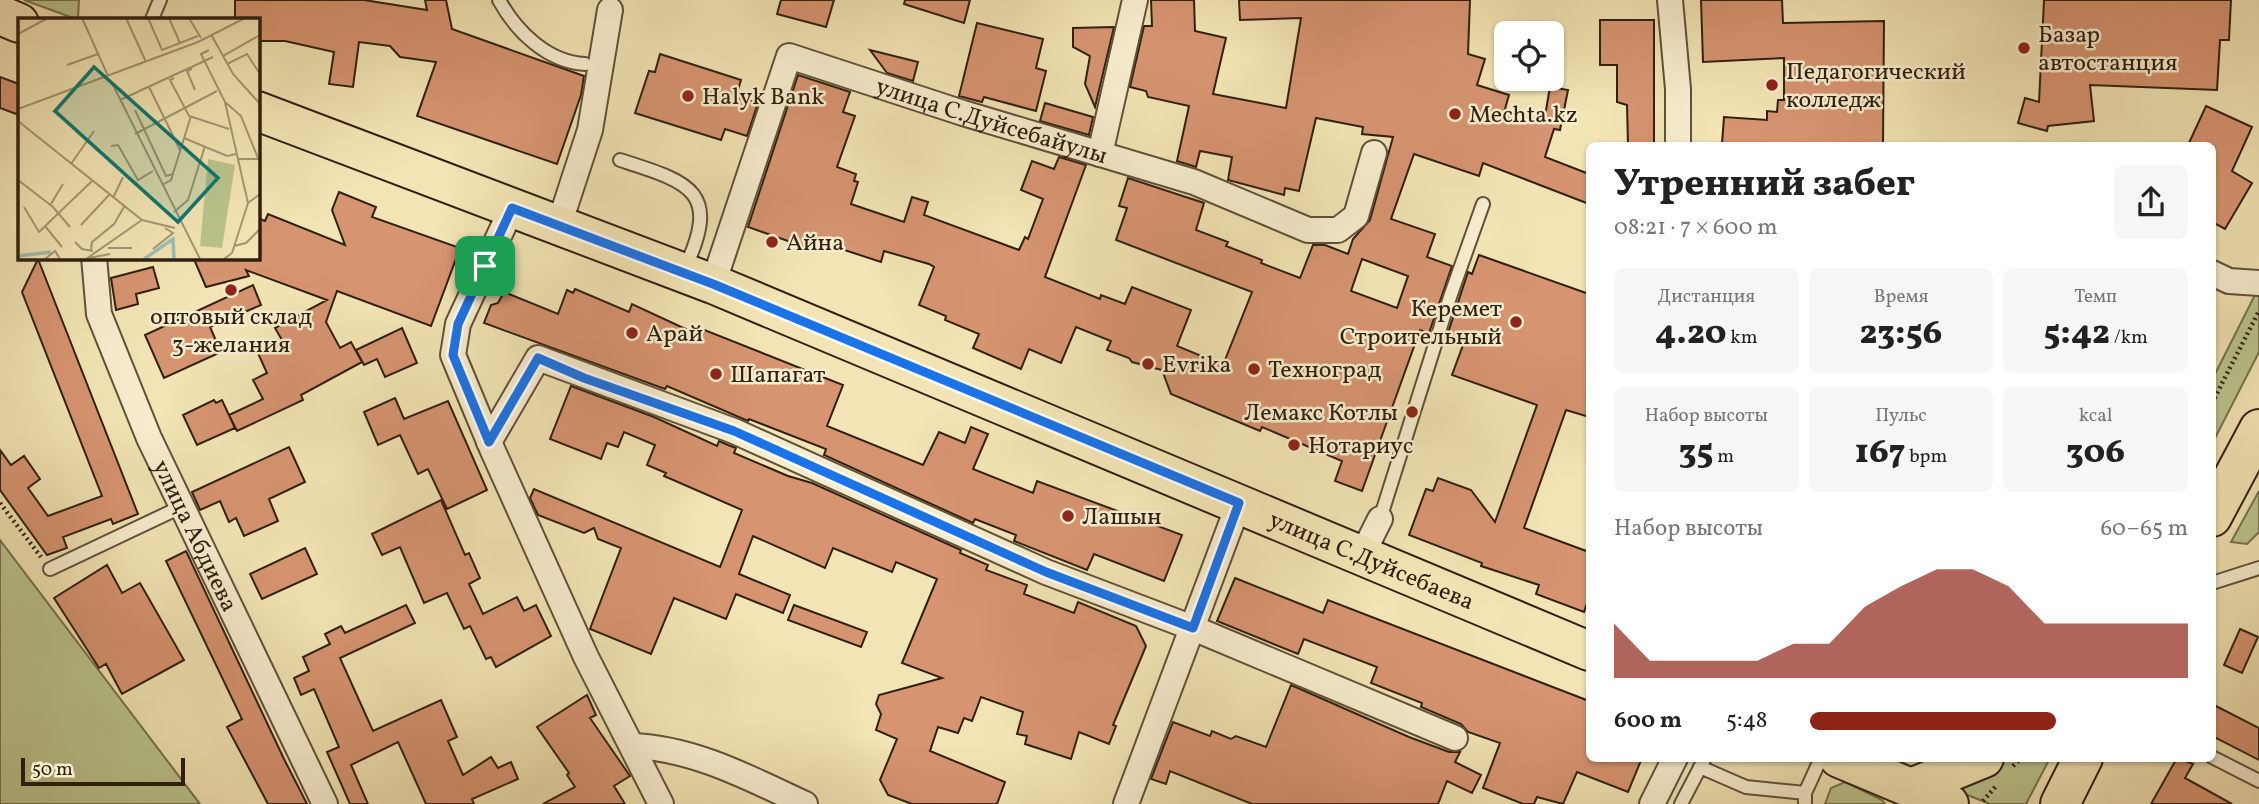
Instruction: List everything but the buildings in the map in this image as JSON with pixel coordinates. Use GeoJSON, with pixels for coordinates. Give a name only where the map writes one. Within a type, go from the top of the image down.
{"type":"FeatureCollection","features":[{"type":"Feature","properties":{"kind":"main road"},"geometry":{"type":"LineString","coordinates":[[0,15],[18,23]]}},
{"type":"Feature","properties":{"kind":"main road","name":"улица С.Дуйсебаева"},"geometry":{"type":"LineString","coordinates":[[259,112],[698,278],[1362,555],[1586,644]]}},
{"type":"Feature","properties":{"kind":"main road"},"geometry":{"type":"LineString","coordinates":[[2216,510],[2259,429]]}},
{"type":"Feature","properties":{"kind":"main road"},"geometry":{"type":"LineString","coordinates":[[1847,762],[1901,790],[1949,804]]}},
{"type":"Feature","properties":{"kind":"main road"},"geometry":{"type":"LineString","coordinates":[[1901,790],[1974,762]]}},
{"type":"Feature","properties":{"kind":"main road"},"geometry":{"type":"LineString","coordinates":[[2060,804],[2081,762]]}},
{"type":"Feature","properties":{"kind":"street"},"geometry":{"type":"LineString","coordinates":[[1100,154],[1135,0]]}},
{"type":"Feature","properties":{"kind":"street"},"geometry":{"type":"LineString","coordinates":[[1670,0],[1678,89],[1678,142]]}},
{"type":"Feature","properties":{"kind":"street"},"geometry":{"type":"LineString","coordinates":[[559,225],[590,130],[593,68],[610,5]]}},
{"type":"Feature","properties":{"kind":"street","name":"улица С.Дуйсебайулы"},"geometry":{"type":"LineString","coordinates":[[698,278],[789,56],[1194,182],[1308,230],[1338,230],[1356,216],[1374,153]]}},
{"type":"Feature","properties":{"kind":"street"},"geometry":{"type":"LineString","coordinates":[[512,208],[458,324],[453,355],[489,442],[586,657],[661,804]]}},
{"type":"Feature","properties":{"kind":"street","name":"улица Абдиева"},"geometry":{"type":"LineString","coordinates":[[94,259],[99,314],[149,438],[325,804]]}},
{"type":"Feature","properties":{"kind":"street"},"geometry":{"type":"LineString","coordinates":[[2216,275],[2229,281],[2259,283]]}},
{"type":"Feature","properties":{"kind":"street"},"geometry":{"type":"LineString","coordinates":[[489,442],[538,358],[584,378],[734,431],[1046,572],[1193,628],[1455,738]]}},
{"type":"Feature","properties":{"kind":"street"},"geometry":{"type":"LineString","coordinates":[[1126,804],[1239,503]]}},
{"type":"Feature","properties":{"kind":"street"},"geometry":{"type":"LineString","coordinates":[[1362,555],[1380,519]]}},
{"type":"Feature","properties":{"kind":"street"},"geometry":{"type":"LineString","coordinates":[[632,746],[654,747],[718,765],[805,804]]}},
{"type":"Feature","properties":{"kind":"street"},"geometry":{"type":"LineString","coordinates":[[1652,804],[1673,762]]}},
{"type":"Feature","properties":{"kind":"lane"},"geometry":{"type":"LineString","coordinates":[[152,18],[160,0]]}},
{"type":"Feature","properties":{"kind":"lane"},"geometry":{"type":"LineString","coordinates":[[499,0],[520,31],[552,56],[593,68]]}},
{"type":"Feature","properties":{"kind":"lane"},"geometry":{"type":"LineString","coordinates":[[620,160],[670,176],[695,196],[700,210],[701,228],[698,278]]}},
{"type":"Feature","properties":{"kind":"lane"},"geometry":{"type":"LineString","coordinates":[[1380,519],[1450,297],[1483,204]]}},
{"type":"Feature","properties":{"kind":"lane"},"geometry":{"type":"LineString","coordinates":[[50,569],[183,506]]}},
{"type":"Feature","properties":{"kind":"lane"},"geometry":{"type":"LineString","coordinates":[[2216,582],[2259,568]]}},
{"type":"Feature","properties":{"kind":"lane"},"geometry":{"type":"LineString","coordinates":[[2216,759],[2259,781]]}},
{"type":"Feature","properties":{"kind":"lane"},"geometry":{"type":"LineString","coordinates":[[1681,804],[1702,762],[1746,787],[1805,799],[1819,762]]}},
{"type":"Feature","properties":{"kind":"path"},"geometry":{"type":"LineString","coordinates":[[2216,395],[2259,312]]}},
{"type":"Feature","properties":{"kind":"path"},"geometry":{"type":"LineString","coordinates":[[0,503],[50,569]]}},
{"type":"Feature","properties":{"kind":"green space"},"geometry":{"type":"Polygon","coordinates":[[[24,0],[79,0],[78,18],[24,0]]]}},
{"type":"Feature","properties":{"kind":"green space"},"geometry":{"type":"Polygon","coordinates":[[[2259,287],[2259,352],[2216,436],[2216,372],[2259,287]]]}},
{"type":"Feature","properties":{"kind":"green space"},"geometry":{"type":"Polygon","coordinates":[[[2259,491],[2259,532],[2247,544],[2231,542],[2259,491]]]}},
{"type":"Feature","properties":{"kind":"green space"},"geometry":{"type":"Polygon","coordinates":[[[0,540],[200,804],[0,804],[0,540]]]}},
{"type":"Feature","properties":{"kind":"green space"},"geometry":{"type":"Polygon","coordinates":[[[2000,762],[2048,762],[2026,804],[1990,804],[1939,784],[1989,769],[2000,762]]]}},
{"type":"Feature","properties":{"kind":"green space"},"geometry":{"type":"Polygon","coordinates":[[[1845,782],[1885,804],[1825,804],[1831,788],[1845,782]]]}},
{"type":"Feature","properties":{"kind":"place","name":"Базар автостанция"},"geometry":{"type":"Point","coordinates":[2024,48]}},
{"type":"Feature","properties":{"kind":"place","name":"Педагогический колледж"},"geometry":{"type":"Point","coordinates":[1772,85]}},
{"type":"Feature","properties":{"kind":"place","name":"Halyk Bank"},"geometry":{"type":"Point","coordinates":[688,96]}},
{"type":"Feature","properties":{"kind":"place","name":"Mechta.kz"},"geometry":{"type":"Point","coordinates":[1455,114]}},
{"type":"Feature","properties":{"kind":"place","name":"Айна"},"geometry":{"type":"Point","coordinates":[772,242]}},
{"type":"Feature","properties":{"kind":"place","name":"оптовый склад 3-желания"},"geometry":{"type":"Point","coordinates":[231,290]}},
{"type":"Feature","properties":{"kind":"place","name":"Керемет Строительный"},"geometry":{"type":"Point","coordinates":[1516,322]}},
{"type":"Feature","properties":{"kind":"place","name":"Арай"},"geometry":{"type":"Point","coordinates":[632,333]}},
{"type":"Feature","properties":{"kind":"place","name":"Evrika"},"geometry":{"type":"Point","coordinates":[1148,364]}},
{"type":"Feature","properties":{"kind":"place","name":"Техноград"},"geometry":{"type":"Point","coordinates":[1254,369]}},
{"type":"Feature","properties":{"kind":"place","name":"Шапагат"},"geometry":{"type":"Point","coordinates":[716,374]}},
{"type":"Feature","properties":{"kind":"place","name":"Лемакс Котлы"},"geometry":{"type":"Point","coordinates":[1412,412]}},
{"type":"Feature","properties":{"kind":"place","name":"Нотариус"},"geometry":{"type":"Point","coordinates":[1294,445]}},
{"type":"Feature","properties":{"kind":"place","name":"Лашын"},"geometry":{"type":"Point","coordinates":[1068,516]}},
{"type":"Feature","properties":{"kind":"route"},"geometry":{"type":"LineString","coordinates":[[512,208],[713,284],[1239,503],[1193,628],[1046,572],[734,431],[584,378],[538,358],[508,414],[489,442],[453,355],[458,324],[485,266],[512,208]]}}]}
